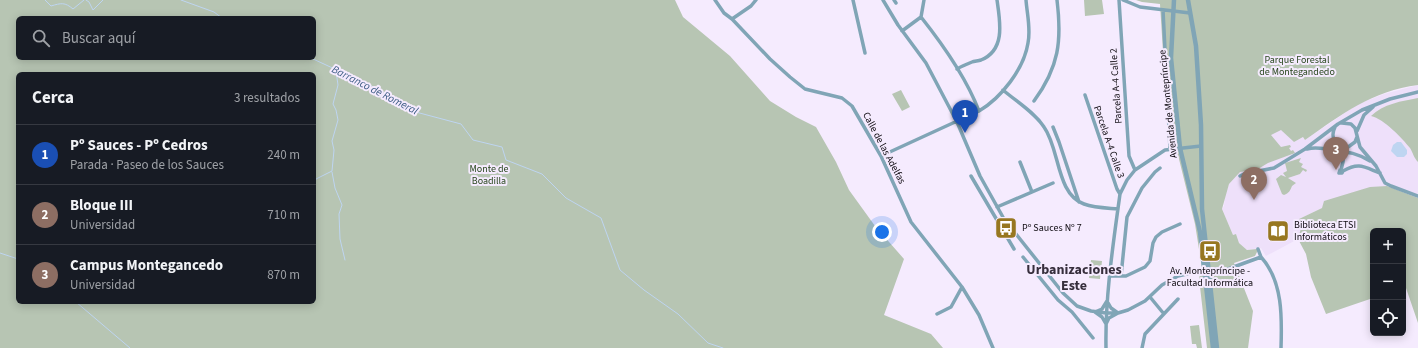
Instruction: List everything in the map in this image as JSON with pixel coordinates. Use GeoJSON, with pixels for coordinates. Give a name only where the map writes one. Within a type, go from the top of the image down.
{"type":"FeatureCollection","features":[{"type":"Feature","properties":{"kind":"street","name":"Calle de las Adelfas"},"geometry":{"type":"LineString","coordinates":[[715,0],[724,13],[732,19],[770,59],[806,89],[842,98],[852,106],[881,156],[912,222],[962,287],[979,315],[992,348]]}},
{"type":"Feature","properties":{"kind":"street"},"geometry":{"type":"LineString","coordinates":[[732,19],[756,0]]}},
{"type":"Feature","properties":{"kind":"street"},"geometry":{"type":"LineString","coordinates":[[853,0],[865,53]]}},
{"type":"Feature","properties":{"kind":"street"},"geometry":{"type":"LineString","coordinates":[[883,0],[902,31],[926,63],[957,122],[980,176],[997,208],[1013,231],[1058,288],[1077,306],[1106,314],[1118,313]]}},
{"type":"Feature","properties":{"kind":"street"},"geometry":{"type":"LineString","coordinates":[[902,31],[921,18],[924,0]]}},
{"type":"Feature","properties":{"kind":"street"},"geometry":{"type":"LineString","coordinates":[[958,69],[967,64],[980,61],[993,50],[1001,33],[998,0]]}},
{"type":"Feature","properties":{"kind":"street"},"geometry":{"type":"LineString","coordinates":[[881,156],[979,111],[987,106],[1003,90],[1022,65],[1026,52],[1029,27],[1026,0]]}},
{"type":"Feature","properties":{"kind":"street"},"geometry":{"type":"LineString","coordinates":[[1034,101],[1051,74],[1059,47],[1060,25],[1057,0]]}},
{"type":"Feature","properties":{"kind":"street","name":"Parcela A-4 Calle 2"},"geometry":{"type":"LineString","coordinates":[[1119,0],[1129,156],[1135,170]]}},
{"type":"Feature","properties":{"kind":"street"},"geometry":{"type":"LineString","coordinates":[[1123,0],[1140,7],[1190,13]]}},
{"type":"Feature","properties":{"kind":"street","name":"Avenida de Montepríncipe"},"geometry":{"type":"LineString","coordinates":[[1174,0],[1171,58],[1180,148],[1200,232],[1217,348]]}},
{"type":"Feature","properties":{"kind":"street","name":"Avenida de Montepríncipe"},"geometry":{"type":"LineString","coordinates":[[1188,0],[1196,46],[1201,146],[1202,208],[1213,348]]}},
{"type":"Feature","properties":{"kind":"street"},"geometry":{"type":"LineString","coordinates":[[1163,10],[1170,149]]}},
{"type":"Feature","properties":{"kind":"street"},"geometry":{"type":"LineString","coordinates":[[921,18],[942,44],[958,69],[972,93],[979,111]]}},
{"type":"Feature","properties":{"kind":"street"},"geometry":{"type":"LineString","coordinates":[[1003,90],[1032,114],[1045,128],[1053,145],[1065,185],[1072,197],[1078,202],[1088,205],[1118,209]]}},
{"type":"Feature","properties":{"kind":"street"},"geometry":{"type":"LineString","coordinates":[[1240,176],[1274,168],[1362,110],[1398,96],[1418,92]]}},
{"type":"Feature","properties":{"kind":"street","name":"Parcela A-4 Calle 3"},"geometry":{"type":"LineString","coordinates":[[1085,95],[1120,194]]}},
{"type":"Feature","properties":{"kind":"street"},"geometry":{"type":"LineString","coordinates":[[1381,102],[1373,106],[1364,115],[1357,131],[1360,147],[1374,164],[1384,181],[1418,196]]}},
{"type":"Feature","properties":{"kind":"street"},"geometry":{"type":"LineString","coordinates":[[1341,123],[1350,124],[1357,131]]}},
{"type":"Feature","properties":{"kind":"street"},"geometry":{"type":"LineString","coordinates":[[1336,126],[1332,136],[1337,144],[1344,150]]}},
{"type":"Feature","properties":{"kind":"street"},"geometry":{"type":"LineString","coordinates":[[1053,127],[1078,202]]}},
{"type":"Feature","properties":{"kind":"street"},"geometry":{"type":"LineString","coordinates":[[1357,136],[1355,142],[1344,150],[1342,170],[1352,166],[1362,166],[1380,174]]}},
{"type":"Feature","properties":{"kind":"street"},"geometry":{"type":"LineString","coordinates":[[1337,144],[1345,147],[1349,146]]}},
{"type":"Feature","properties":{"kind":"street"},"geometry":{"type":"LineString","coordinates":[[1106,348],[1107,301],[1120,194],[1127,180],[1135,170],[1165,150],[1201,146]]}},
{"type":"Feature","properties":{"kind":"street"},"geometry":{"type":"LineString","coordinates":[[1305,149],[1320,147],[1332,150],[1344,150],[1355,153],[1374,164]]}},
{"type":"Feature","properties":{"kind":"street"},"geometry":{"type":"LineString","coordinates":[[1020,162],[1032,192]]}},
{"type":"Feature","properties":{"kind":"street"},"geometry":{"type":"LineString","coordinates":[[1121,276],[1127,217],[1142,188],[1160,168]]}},
{"type":"Feature","properties":{"kind":"street"},"geometry":{"type":"LineString","coordinates":[[980,176],[973,177],[1014,249]]}},
{"type":"Feature","properties":{"kind":"street"},"geometry":{"type":"LineString","coordinates":[[997,208],[1053,183]]}},
{"type":"Feature","properties":{"kind":"street"},"geometry":{"type":"LineString","coordinates":[[1110,276],[1126,276],[1145,267],[1150,261],[1153,243],[1156,238],[1162,232],[1180,224]]}},
{"type":"Feature","properties":{"kind":"street"},"geometry":{"type":"LineString","coordinates":[[1006,236],[1013,231]]}},
{"type":"Feature","properties":{"kind":"street"},"geometry":{"type":"LineString","coordinates":[[1258,249],[1267,264],[1278,290],[1281,313],[1281,348]]}},
{"type":"Feature","properties":{"kind":"street"},"geometry":{"type":"LineString","coordinates":[[1106,324],[1109,318],[1137,306],[1150,297],[1162,285],[1178,276],[1206,270],[1228,269],[1261,256]]}},
{"type":"Feature","properties":{"kind":"street"},"geometry":{"type":"LineString","coordinates":[[1023,257],[1058,300],[1067,307],[1094,338]]}},
{"type":"Feature","properties":{"kind":"street"},"geometry":{"type":"LineString","coordinates":[[937,314],[951,307],[962,287]]}},
{"type":"Feature","properties":{"kind":"street"},"geometry":{"type":"LineString","coordinates":[[1150,297],[1164,314]]}},
{"type":"Feature","properties":{"kind":"street"},"geometry":{"type":"LineString","coordinates":[[1142,348],[1145,334],[1178,299]]}},
{"type":"Feature","properties":{"kind":"street"},"geometry":{"type":"LineString","coordinates":[[1067,307],[1071,301]]}},
{"type":"Feature","properties":{"kind":"street"},"geometry":{"type":"LineString","coordinates":[[1095,312],[1102,309],[1107,301]]}},
{"type":"Feature","properties":{"kind":"street"},"geometry":{"type":"LineString","coordinates":[[1107,301],[1111,308],[1118,313]]}},
{"type":"Feature","properties":{"kind":"street"},"geometry":{"type":"LineString","coordinates":[[1095,312],[1102,317],[1106,324]]}},
{"type":"Feature","properties":{"kind":"shaded area"},"geometry":{"type":"Polygon","coordinates":[[[1418,85],[1418,198],[1386,186],[1322,208],[1299,219],[1305,226],[1301,228],[1298,239],[1266,256],[1261,248],[1247,250],[1239,243],[1236,234],[1233,235],[1222,209],[1224,206],[1225,196],[1229,184],[1270,135],[1281,129],[1294,142],[1303,137],[1305,140],[1358,104],[1384,94],[1418,85]]]}},
{"type":"Feature","properties":{"kind":"green space","name":"Monte de Boadilla"},"geometry":{"type":"Polygon","coordinates":[[[0,0],[675,0],[683,17],[730,56],[770,101],[816,127],[836,162],[849,190],[875,226],[904,259],[884,315],[931,334],[943,348],[0,348],[0,0]]]}},
{"type":"Feature","properties":{"kind":"green space"},"geometry":{"type":"Polygon","coordinates":[[[1084,0],[1102,0],[1104,14],[1085,16],[1084,0]]]}},
{"type":"Feature","properties":{"kind":"green space","name":"Parque Forestal de Montegandedo"},"geometry":{"type":"Polygon","coordinates":[[[1136,0],[1418,0],[1418,85],[1386,92],[1372,98],[1332,121],[1305,140],[1303,137],[1294,142],[1281,130],[1271,135],[1281,147],[1290,145],[1291,147],[1289,148],[1295,153],[1268,163],[1258,169],[1240,172],[1229,184],[1222,209],[1233,235],[1236,234],[1239,243],[1247,250],[1257,249],[1255,256],[1234,263],[1253,311],[1248,348],[1207,348],[1199,278],[1202,268],[1195,224],[1178,155],[1169,148],[1160,4],[1136,0]]]}},
{"type":"Feature","properties":{"kind":"green space"},"geometry":{"type":"Polygon","coordinates":[[[901,90],[910,107],[902,111],[892,94],[901,90]]]}},
{"type":"Feature","properties":{"kind":"green space"},"geometry":{"type":"Polygon","coordinates":[[[1418,98],[1418,162],[1410,148],[1398,134],[1381,121],[1371,116],[1387,106],[1418,98]]]}},
{"type":"Feature","properties":{"kind":"green space"},"geometry":{"type":"Polygon","coordinates":[[[1301,158],[1299,162],[1303,164],[1301,167],[1307,170],[1306,172],[1303,170],[1300,174],[1288,178],[1296,183],[1292,186],[1288,193],[1284,195],[1282,194],[1276,179],[1281,175],[1286,177],[1283,173],[1287,171],[1285,163],[1301,158]]]}},
{"type":"Feature","properties":{"kind":"green space"},"geometry":{"type":"Polygon","coordinates":[[[1387,186],[1418,198],[1418,323],[1406,288],[1406,228],[1370,228],[1370,299],[1326,314],[1311,277],[1306,254],[1298,239],[1301,228],[1305,226],[1304,223],[1301,224],[1299,219],[1322,208],[1324,201],[1370,187],[1387,186]]]}},
{"type":"Feature","properties":{"kind":"green space"},"geometry":{"type":"Polygon","coordinates":[[[1091,260],[1102,261],[1100,279],[1089,278],[1091,260]]]}},
{"type":"Feature","properties":{"kind":"green space"},"geometry":{"type":"Polygon","coordinates":[[[1199,325],[1202,348],[1197,348],[1196,344],[1192,344],[1190,326],[1199,325]]]}},
{"type":"Feature","properties":{"kind":"water"},"geometry":{"type":"Polygon","coordinates":[[[1397,142],[1401,142],[1407,150],[1407,154],[1404,157],[1397,157],[1391,151],[1393,145],[1397,142]]]}},
{"type":"Feature","properties":{"kind":"waterway","name":"Barranco de Romeral"},"geometry":{"type":"LineString","coordinates":[[45,0],[51,6],[63,4],[68,5],[73,9],[84,0]]}},
{"type":"Feature","properties":{"kind":"waterway","name":"Barranco de Romeral"},"geometry":{"type":"LineString","coordinates":[[86,0],[89,2],[93,10],[103,0]]}},
{"type":"Feature","properties":{"kind":"waterway","name":"Barranco de Romeral"},"geometry":{"type":"LineString","coordinates":[[181,0],[214,12],[219,16]]}},
{"type":"Feature","properties":{"kind":"waterway","name":"Barranco de Romeral"},"geometry":{"type":"LineString","coordinates":[[315,60],[382,91],[412,111],[461,124],[473,140],[502,147],[506,160],[542,174],[566,198],[601,218],[620,270],[644,290],[678,314],[708,343],[723,348]]}},
{"type":"Feature","properties":{"kind":"waterway"},"geometry":{"type":"LineString","coordinates":[[316,179],[332,171],[334,150],[332,141],[338,120],[333,104],[338,85],[336,71]]}},
{"type":"Feature","properties":{"kind":"waterway"},"geometry":{"type":"LineString","coordinates":[[332,172],[335,188],[342,205],[339,214],[340,239],[345,260]]}},
{"type":"Feature","properties":{"kind":"waterway"},"geometry":{"type":"LineString","coordinates":[[0,253],[16,258]]}},
{"type":"Feature","properties":{"kind":"waterway"},"geometry":{"type":"LineString","coordinates":[[78,304],[130,348]]}},
{"type":"Feature","properties":{"kind":"place","name":"Pº Sauces - Pº Cedros"},"geometry":{"type":"Point","coordinates":[965,133]}},
{"type":"Feature","properties":{"kind":"place","name":"Campus Montegancedo"},"geometry":{"type":"Point","coordinates":[1336,170]}},
{"type":"Feature","properties":{"kind":"place","name":"Bloque III"},"geometry":{"type":"Point","coordinates":[1254,200]}},
{"type":"Feature","properties":{"kind":"place","name":"Pº Sauces Nº 7"},"geometry":{"type":"Point","coordinates":[1006,228]}},
{"type":"Feature","properties":{"kind":"place","name":"Biblioteca ETSI Informáticos"},"geometry":{"type":"Point","coordinates":[1278,231]}},
{"type":"Feature","properties":{"kind":"place","name":"Av. Montepríncipe - Facultad Informática"},"geometry":{"type":"Point","coordinates":[1210,251]}},
{"type":"Feature","properties":{"kind":"district","name":"Urbanizaciones Este"},"geometry":{"type":"Point","coordinates":[1074,278]}}]}
